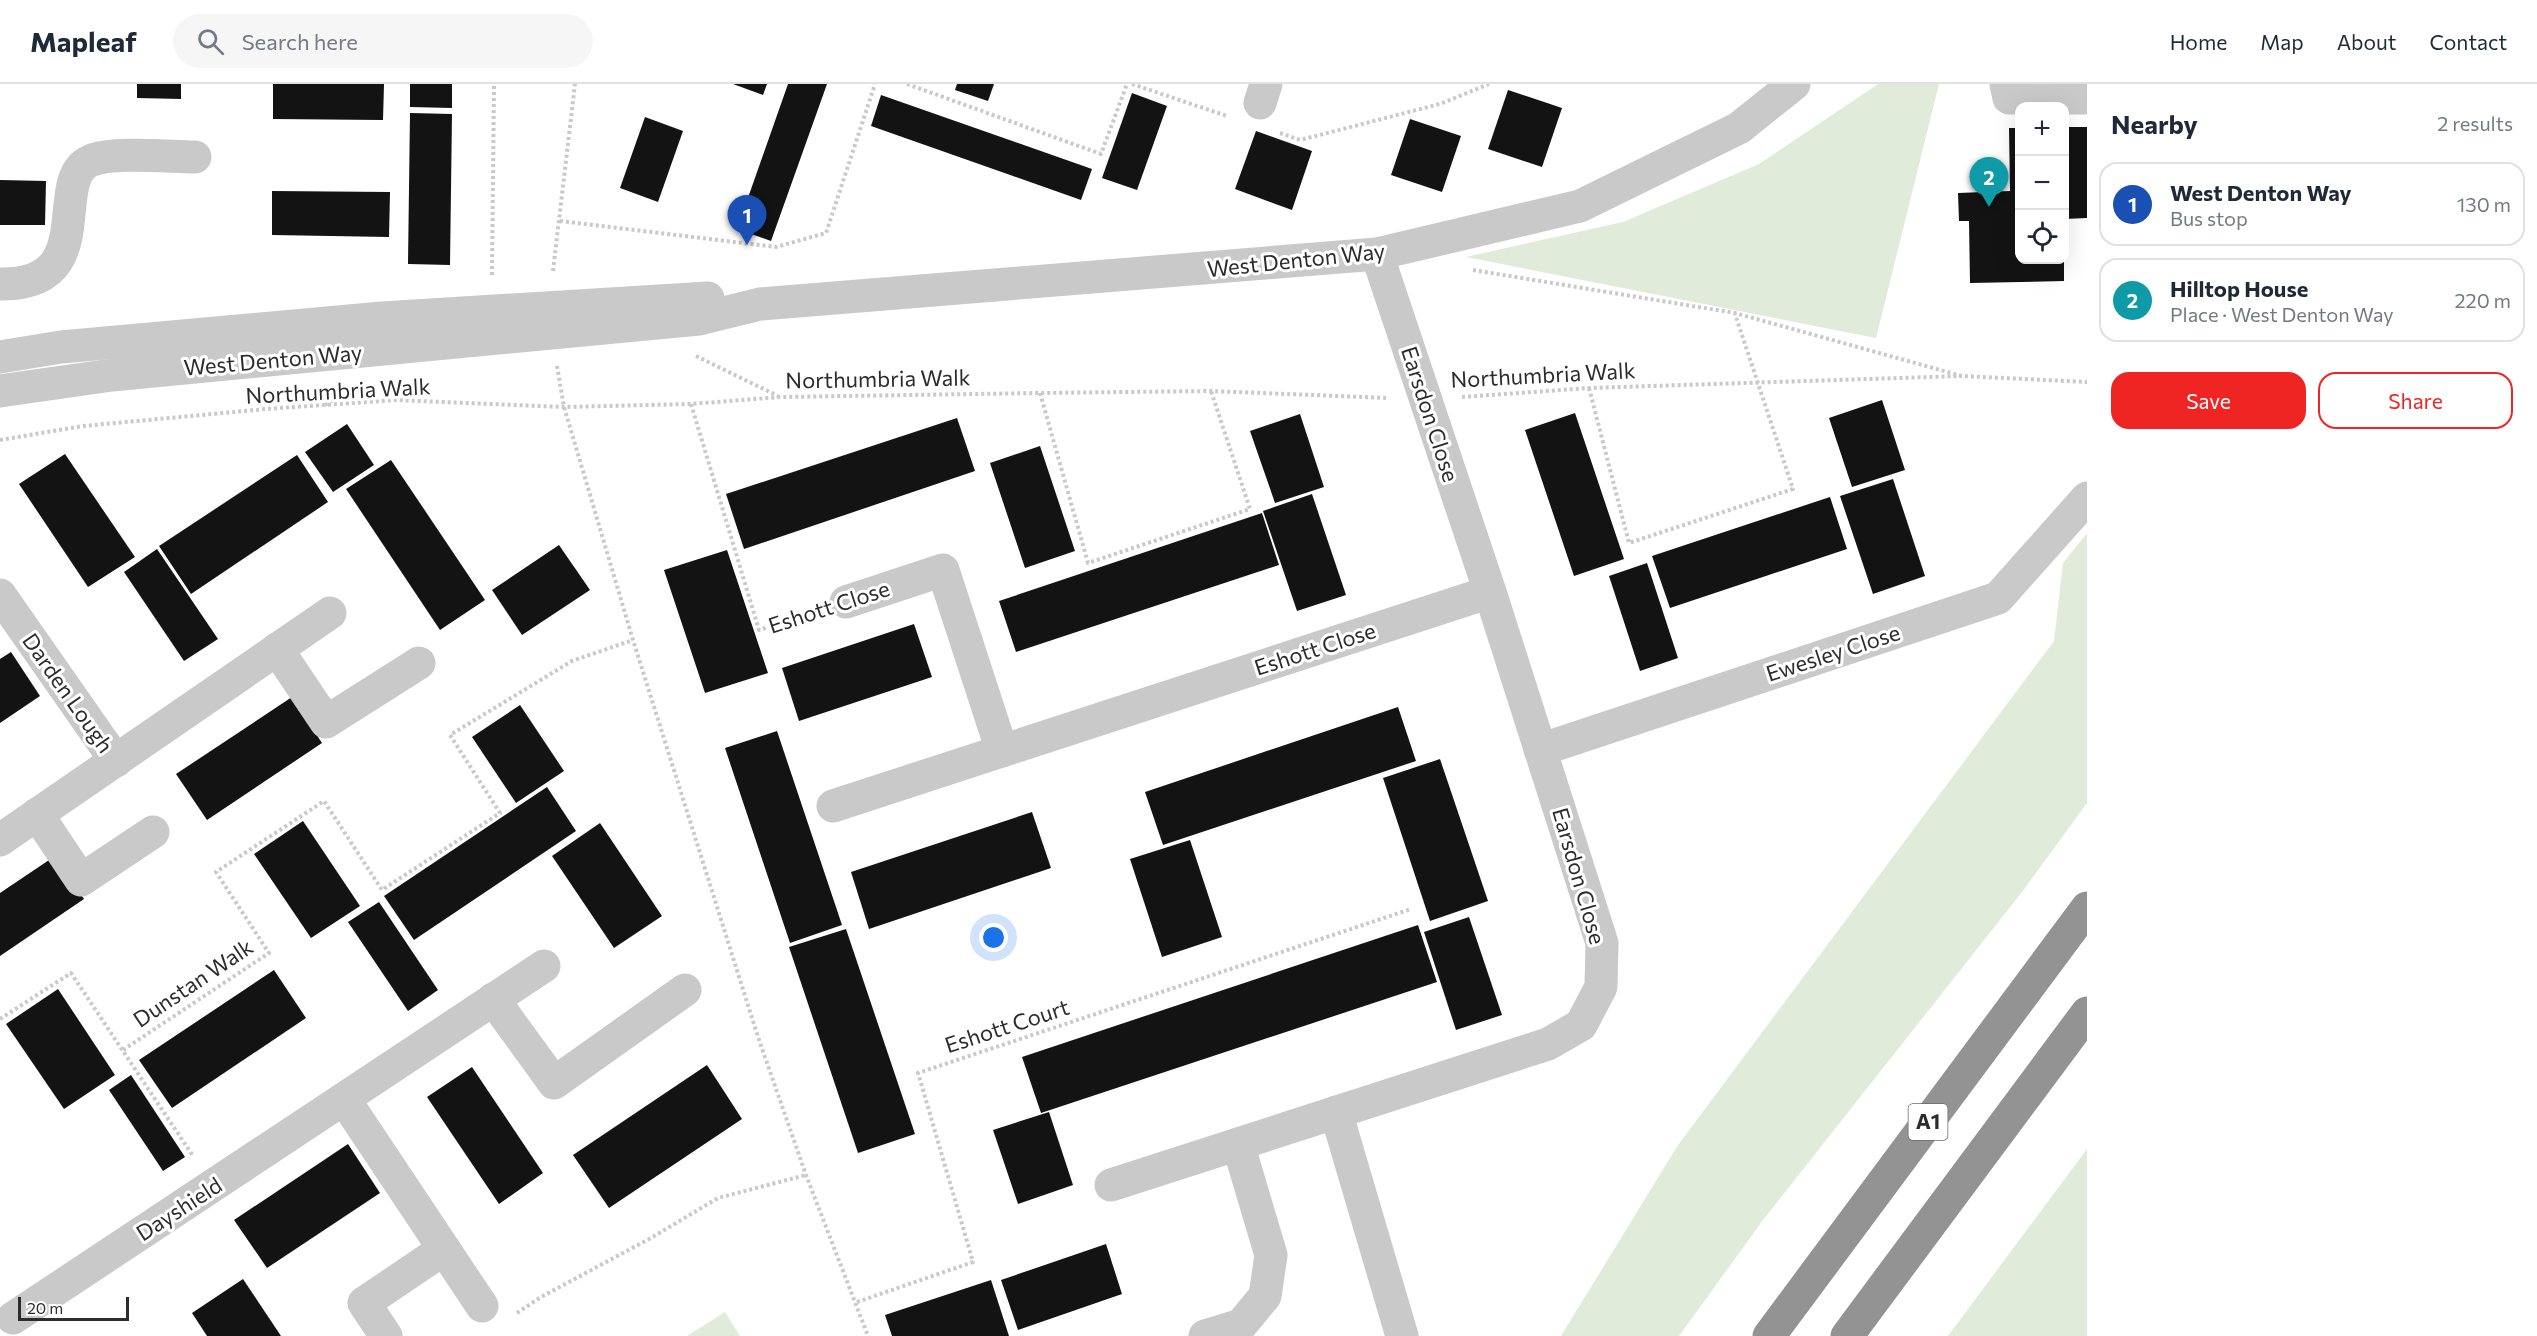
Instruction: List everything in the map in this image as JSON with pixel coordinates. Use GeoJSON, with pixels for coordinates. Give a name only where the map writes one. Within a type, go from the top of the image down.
{"type":"FeatureCollection","features":[{"type":"Feature","properties":{"kind":"highway","name":"A1"},"geometry":{"type":"LineString","coordinates":[[1769,1336],[2087,908]]}},
{"type":"Feature","properties":{"kind":"highway"},"geometry":{"type":"LineString","coordinates":[[1847,1336],[2087,1013]]}},
{"type":"Feature","properties":{"kind":"street","name":"West Denton Way"},"geometry":{"type":"LineString","coordinates":[[0,391],[112,375],[699,319],[760,304],[1377,254],[1580,206],[1739,128],[1794,84]]}},
{"type":"Feature","properties":{"kind":"street"},"geometry":{"type":"LineString","coordinates":[[2006,84],[2009,98],[2087,98]]}},
{"type":"Feature","properties":{"kind":"street"},"geometry":{"type":"LineString","coordinates":[[0,284],[32,280],[46,272],[58,257],[67,239],[71,188],[77,173],[88,162],[105,157],[195,157]]}},
{"type":"Feature","properties":{"kind":"street","name":"Earsdon Close"},"geometry":{"type":"LineString","coordinates":[[1111,1185],[1548,1044],[1581,1025],[1601,987],[1602,943],[1490,592],[1377,254]]}},
{"type":"Feature","properties":{"kind":"street","name":"West Denton Way"},"geometry":{"type":"LineString","coordinates":[[0,357],[61,347],[394,317],[700,297],[760,304]]}},
{"type":"Feature","properties":{"kind":"street","name":"Ewesley Close"},"geometry":{"type":"LineString","coordinates":[[1540,750],[1998,598],[2087,498]]}},
{"type":"Feature","properties":{"kind":"street","name":"Eshott Close"},"geometry":{"type":"LineString","coordinates":[[846,602],[943,570],[1002,751]]}},
{"type":"Feature","properties":{"kind":"street","name":"Eshott Close"},"geometry":{"type":"LineString","coordinates":[[833,806],[1490,592]]}},
{"type":"Feature","properties":{"kind":"street","name":"Darden Lough"},"geometry":{"type":"LineString","coordinates":[[0,595],[116,761]]}},
{"type":"Feature","properties":{"kind":"street","name":"Darden Lough"},"geometry":{"type":"LineString","coordinates":[[0,840],[330,613]]}},
{"type":"Feature","properties":{"kind":"street"},"geometry":{"type":"LineString","coordinates":[[277,649],[326,722],[419,663]]}},
{"type":"Feature","properties":{"kind":"street"},"geometry":{"type":"LineString","coordinates":[[37,814],[81,880],[153,832]]}},
{"type":"Feature","properties":{"kind":"street","name":"Dayshield"},"geometry":{"type":"LineString","coordinates":[[13,1317],[213,1187],[544,966]]}},
{"type":"Feature","properties":{"kind":"street"},"geometry":{"type":"LineString","coordinates":[[493,999],[554,1083],[685,990]]}},
{"type":"Feature","properties":{"kind":"street"},"geometry":{"type":"LineString","coordinates":[[344,1099],[482,1306]]}},
{"type":"Feature","properties":{"kind":"street"},"geometry":{"type":"LineString","coordinates":[[1336,1112],[1402,1336]]}},
{"type":"Feature","properties":{"kind":"street"},"geometry":{"type":"LineString","coordinates":[[1205,1336],[1241,1324],[1265,1296],[1271,1255],[1238,1144]]}},
{"type":"Feature","properties":{"kind":"street"},"geometry":{"type":"LineString","coordinates":[[386,1336],[364,1303],[444,1249]]}},
{"type":"Feature","properties":{"kind":"path"},"geometry":{"type":"LineString","coordinates":[[492,287],[494,84]]}},
{"type":"Feature","properties":{"kind":"path"},"geometry":{"type":"LineString","coordinates":[[553,278],[575,84]]}},
{"type":"Feature","properties":{"kind":"path"},"geometry":{"type":"LineString","coordinates":[[560,221],[776,248],[826,233],[875,84]]}},
{"type":"Feature","properties":{"kind":"path"},"geometry":{"type":"LineString","coordinates":[[907,84],[1101,154],[1130,84],[1253,101]]}},
{"type":"Feature","properties":{"kind":"path"},"geometry":{"type":"LineString","coordinates":[[1277,132],[1300,140],[1440,104],[1489,84]]}},
{"type":"Feature","properties":{"kind":"path"},"geometry":{"type":"LineString","coordinates":[[1470,269],[1735,313],[1962,376],[2087,382]]}},
{"type":"Feature","properties":{"kind":"path"},"geometry":{"type":"LineString","coordinates":[[1589,387],[1629,543],[1793,489],[1735,313]]}},
{"type":"Feature","properties":{"kind":"path"},"geometry":{"type":"LineString","coordinates":[[556,363],[564,407],[633,640],[758,1037],[806,1175],[857,1302],[868,1336]]}},
{"type":"Feature","properties":{"kind":"path","name":"Northumbria Walk"},"geometry":{"type":"LineString","coordinates":[[0,440],[83,426],[396,400],[564,407],[691,404],[780,397],[1211,391],[1425,399],[1589,387],[1962,376]]}},
{"type":"Feature","properties":{"kind":"path"},"geometry":{"type":"LineString","coordinates":[[1040,393],[1088,563],[1250,509],[1211,391]]}},
{"type":"Feature","properties":{"kind":"path","name":"Eshott Close"},"geometry":{"type":"LineString","coordinates":[[691,404],[759,630],[846,602]]}},
{"type":"Feature","properties":{"kind":"path","name":"Dunstan Walk"},"geometry":{"type":"LineString","coordinates":[[123,1050],[268,953],[216,872],[324,801],[382,890],[500,813],[450,735],[572,661],[633,640]]}},
{"type":"Feature","properties":{"kind":"path","name":"Eshott Court"},"geometry":{"type":"LineString","coordinates":[[857,1302],[973,1262],[918,1073],[1411,909]]}},
{"type":"Feature","properties":{"kind":"path","name":"Dunstan Walk"},"geometry":{"type":"LineString","coordinates":[[0,1019],[71,973],[213,1187]]}},
{"type":"Feature","properties":{"kind":"path"},"geometry":{"type":"LineString","coordinates":[[514,1315],[541,1297],[651,1238],[718,1198],[806,1175]]}},
{"type":"Feature","properties":{"kind":"green space"},"geometry":{"type":"Polygon","coordinates":[[[1878,84],[1939,84],[1876,338],[1466,257],[1623,222],[1759,164],[1878,84]]]}},
{"type":"Feature","properties":{"kind":"green space"},"geometry":{"type":"Polygon","coordinates":[[[2087,533],[2087,803],[2022,892],[1763,1220],[1679,1336],[1561,1336],[1678,1145],[2054,641],[2063,563],[2087,533]]]}},
{"type":"Feature","properties":{"kind":"green space"},"geometry":{"type":"Polygon","coordinates":[[[2087,1149],[2087,1336],[1948,1336],[2087,1149]]]}},
{"type":"Feature","properties":{"kind":"green space"},"geometry":{"type":"Polygon","coordinates":[[[725,1312],[740,1336],[687,1336],[725,1312]]]}},
{"type":"Feature","properties":{"kind":"building"},"geometry":{"type":"Polygon","coordinates":[[[137,84],[181,84],[181,99],[137,98],[137,84]]]}},
{"type":"Feature","properties":{"kind":"building"},"geometry":{"type":"Polygon","coordinates":[[[273,84],[384,84],[383,120],[273,119],[273,84]]]}},
{"type":"Feature","properties":{"kind":"building"},"geometry":{"type":"Polygon","coordinates":[[[410,84],[452,84],[452,108],[410,107],[410,84]]]}},
{"type":"Feature","properties":{"kind":"building"},"geometry":{"type":"Polygon","coordinates":[[[733,84],[767,84],[763,95],[733,84]]]}},
{"type":"Feature","properties":{"kind":"building"},"geometry":{"type":"Polygon","coordinates":[[[788,84],[827,84],[771,241],[737,229],[788,84]]]}},
{"type":"Feature","properties":{"kind":"building"},"geometry":{"type":"Polygon","coordinates":[[[957,84],[994,84],[988,101],[955,90],[957,84]]]}},
{"type":"Feature","properties":{"kind":"building"},"geometry":{"type":"Polygon","coordinates":[[[1508,90],[1562,108],[1542,167],[1488,149],[1508,90]]]}},
{"type":"Feature","properties":{"kind":"building"},"geometry":{"type":"Polygon","coordinates":[[[1132,93],[1167,106],[1137,190],[1102,178],[1132,93]]]}},
{"type":"Feature","properties":{"kind":"building"},"geometry":{"type":"Polygon","coordinates":[[[881,95],[1092,169],[1081,200],[871,126],[881,95]]]}},
{"type":"Feature","properties":{"kind":"building"},"geometry":{"type":"Polygon","coordinates":[[[410,113],[452,114],[450,265],[408,264],[410,113]]]}},
{"type":"Feature","properties":{"kind":"building"},"geometry":{"type":"Polygon","coordinates":[[[645,117],[683,131],[658,202],[620,188],[645,117]]]}},
{"type":"Feature","properties":{"kind":"building"},"geometry":{"type":"Polygon","coordinates":[[[1410,119],[1461,136],[1442,192],[1391,175],[1410,119]]]}},
{"type":"Feature","properties":{"kind":"building"},"geometry":{"type":"Polygon","coordinates":[[[2069,127],[2087,127],[2087,218],[2069,219],[2069,127]]]}},
{"type":"Feature","properties":{"kind":"building"},"geometry":{"type":"Polygon","coordinates":[[[2009,128],[2015,128],[2015,264],[2064,264],[2064,281],[1970,283],[1969,221],[1959,221],[1958,193],[2010,191],[2009,128]]]}},
{"type":"Feature","properties":{"kind":"building"},"geometry":{"type":"Polygon","coordinates":[[[1256,131],[1312,151],[1292,210],[1235,189],[1256,131]]]}},
{"type":"Feature","properties":{"kind":"building"},"geometry":{"type":"Polygon","coordinates":[[[0,180],[46,181],[45,225],[0,225],[0,180]]]}},
{"type":"Feature","properties":{"kind":"building"},"geometry":{"type":"Polygon","coordinates":[[[272,191],[390,192],[389,237],[272,235],[272,191]]]}},
{"type":"Feature","properties":{"kind":"building"},"geometry":{"type":"Polygon","coordinates":[[[1882,400],[1905,470],[1852,487],[1829,418],[1882,400]]]}},
{"type":"Feature","properties":{"kind":"building"},"geometry":{"type":"Polygon","coordinates":[[[1575,413],[1624,559],[1574,576],[1525,430],[1575,413]]]}},
{"type":"Feature","properties":{"kind":"building"},"geometry":{"type":"Polygon","coordinates":[[[1300,414],[1324,487],[1275,503],[1250,431],[1300,414]]]}},
{"type":"Feature","properties":{"kind":"building"},"geometry":{"type":"Polygon","coordinates":[[[957,418],[975,471],[744,549],[726,494],[957,418]]]}},
{"type":"Feature","properties":{"kind":"building"},"geometry":{"type":"Polygon","coordinates":[[[347,424],[374,465],[333,492],[305,452],[347,424]]]}},
{"type":"Feature","properties":{"kind":"building"},"geometry":{"type":"Polygon","coordinates":[[[1040,446],[1075,551],[1025,568],[990,463],[1040,446]]]}},
{"type":"Feature","properties":{"kind":"building"},"geometry":{"type":"Polygon","coordinates":[[[65,454],[135,557],[88,587],[19,484],[65,454]]]}},
{"type":"Feature","properties":{"kind":"building"},"geometry":{"type":"Polygon","coordinates":[[[297,455],[328,502],[191,594],[159,546],[297,455]]]}},
{"type":"Feature","properties":{"kind":"building"},"geometry":{"type":"Polygon","coordinates":[[[391,460],[485,600],[440,630],[346,489],[391,460]]]}},
{"type":"Feature","properties":{"kind":"building"},"geometry":{"type":"Polygon","coordinates":[[[1893,479],[1925,576],[1873,594],[1840,496],[1893,479]]]}},
{"type":"Feature","properties":{"kind":"building"},"geometry":{"type":"Polygon","coordinates":[[[1312,494],[1346,595],[1297,611],[1263,511],[1312,494]]]}},
{"type":"Feature","properties":{"kind":"building"},"geometry":{"type":"Polygon","coordinates":[[[1830,497],[1847,549],[1670,608],[1652,556],[1830,497]]]}},
{"type":"Feature","properties":{"kind":"building"},"geometry":{"type":"Polygon","coordinates":[[[1262,513],[1279,565],[1016,652],[999,601],[1262,513]]]}},
{"type":"Feature","properties":{"kind":"building"},"geometry":{"type":"Polygon","coordinates":[[[559,545],[590,590],[522,635],[492,590],[559,545]]]}},
{"type":"Feature","properties":{"kind":"building"},"geometry":{"type":"Polygon","coordinates":[[[157,549],[218,639],[184,661],[124,572],[157,549]]]}},
{"type":"Feature","properties":{"kind":"building"},"geometry":{"type":"Polygon","coordinates":[[[727,550],[768,673],[705,693],[664,570],[727,550]]]}},
{"type":"Feature","properties":{"kind":"building"},"geometry":{"type":"Polygon","coordinates":[[[1647,563],[1678,658],[1640,671],[1609,576],[1647,563]]]}},
{"type":"Feature","properties":{"kind":"building"},"geometry":{"type":"Polygon","coordinates":[[[914,624],[932,677],[799,721],[782,668],[914,624]]]}},
{"type":"Feature","properties":{"kind":"building"},"geometry":{"type":"Polygon","coordinates":[[[11,652],[40,696],[0,723],[0,659],[11,652]]]}},
{"type":"Feature","properties":{"kind":"building"},"geometry":{"type":"Polygon","coordinates":[[[292,697],[322,743],[207,820],[176,774],[292,697]]]}},
{"type":"Feature","properties":{"kind":"building"},"geometry":{"type":"Polygon","coordinates":[[[520,705],[564,771],[516,803],[472,737],[520,705]]]}},
{"type":"Feature","properties":{"kind":"building"},"geometry":{"type":"Polygon","coordinates":[[[1398,707],[1416,761],[1163,845],[1145,792],[1398,707]]]}},
{"type":"Feature","properties":{"kind":"building"},"geometry":{"type":"Polygon","coordinates":[[[777,731],[842,925],[790,943],[725,748],[777,731]]]}},
{"type":"Feature","properties":{"kind":"building"},"geometry":{"type":"Polygon","coordinates":[[[1440,759],[1488,901],[1430,921],[1383,778],[1440,759]]]}},
{"type":"Feature","properties":{"kind":"building"},"geometry":{"type":"Polygon","coordinates":[[[547,787],[576,831],[414,940],[384,896],[547,787]]]}},
{"type":"Feature","properties":{"kind":"building"},"geometry":{"type":"Polygon","coordinates":[[[1032,812],[1051,868],[869,929],[851,872],[1032,812]]]}},
{"type":"Feature","properties":{"kind":"building"},"geometry":{"type":"Polygon","coordinates":[[[303,821],[360,906],[311,938],[254,854],[303,821]]]}},
{"type":"Feature","properties":{"kind":"building"},"geometry":{"type":"Polygon","coordinates":[[[600,823],[662,916],[614,948],[552,856],[600,823]]]}},
{"type":"Feature","properties":{"kind":"building"},"geometry":{"type":"Polygon","coordinates":[[[1190,840],[1222,937],[1162,957],[1130,859],[1190,840]]]}},
{"type":"Feature","properties":{"kind":"building"},"geometry":{"type":"Polygon","coordinates":[[[55,856],[84,899],[0,956],[0,893],[55,856]]]}},
{"type":"Feature","properties":{"kind":"building"},"geometry":{"type":"Polygon","coordinates":[[[379,902],[438,990],[408,1011],[348,922],[379,902]]]}},
{"type":"Feature","properties":{"kind":"building"},"geometry":{"type":"Polygon","coordinates":[[[1469,917],[1502,1015],[1456,1030],[1424,932],[1469,917]]]}},
{"type":"Feature","properties":{"kind":"building"},"geometry":{"type":"Polygon","coordinates":[[[1418,925],[1437,982],[1041,1113],[1022,1057],[1418,925]]]}},
{"type":"Feature","properties":{"kind":"building"},"geometry":{"type":"Polygon","coordinates":[[[846,929],[915,1134],[858,1153],[789,947],[846,929]]]}},
{"type":"Feature","properties":{"kind":"building"},"geometry":{"type":"Polygon","coordinates":[[[274,970],[306,1018],[172,1108],[139,1060],[274,970]]]}},
{"type":"Feature","properties":{"kind":"building"},"geometry":{"type":"Polygon","coordinates":[[[58,989],[115,1075],[64,1109],[6,1024],[58,989]]]}},
{"type":"Feature","properties":{"kind":"building"},"geometry":{"type":"Polygon","coordinates":[[[707,1065],[742,1119],[609,1208],[573,1155],[707,1065]]]}},
{"type":"Feature","properties":{"kind":"building"},"geometry":{"type":"Polygon","coordinates":[[[472,1067],[543,1173],[499,1204],[427,1097],[472,1067]]]}},
{"type":"Feature","properties":{"kind":"building"},"geometry":{"type":"Polygon","coordinates":[[[131,1075],[185,1157],[163,1171],[109,1090],[131,1075]]]}},
{"type":"Feature","properties":{"kind":"building"},"geometry":{"type":"Polygon","coordinates":[[[1049,1112],[1073,1185],[1018,1204],[993,1130],[1049,1112]]]}},
{"type":"Feature","properties":{"kind":"building"},"geometry":{"type":"Polygon","coordinates":[[[348,1144],[380,1193],[267,1268],[234,1220],[348,1144]]]}},
{"type":"Feature","properties":{"kind":"building"},"geometry":{"type":"Polygon","coordinates":[[[1106,1244],[1122,1294],[1018,1330],[1001,1280],[1106,1244]]]}},
{"type":"Feature","properties":{"kind":"building"},"geometry":{"type":"Polygon","coordinates":[[[243,1279],[281,1336],[207,1336],[192,1313],[243,1279]]]}},
{"type":"Feature","properties":{"kind":"building"},"geometry":{"type":"Polygon","coordinates":[[[991,1280],[1009,1336],[892,1336],[885,1315],[991,1280]]]}},
{"type":"Feature","properties":{"kind":"place","name":"Hilltop House"},"geometry":{"type":"Point","coordinates":[1989,207]}},
{"type":"Feature","properties":{"kind":"place","name":"West Denton Way"},"geometry":{"type":"Point","coordinates":[747,245]}}]}
